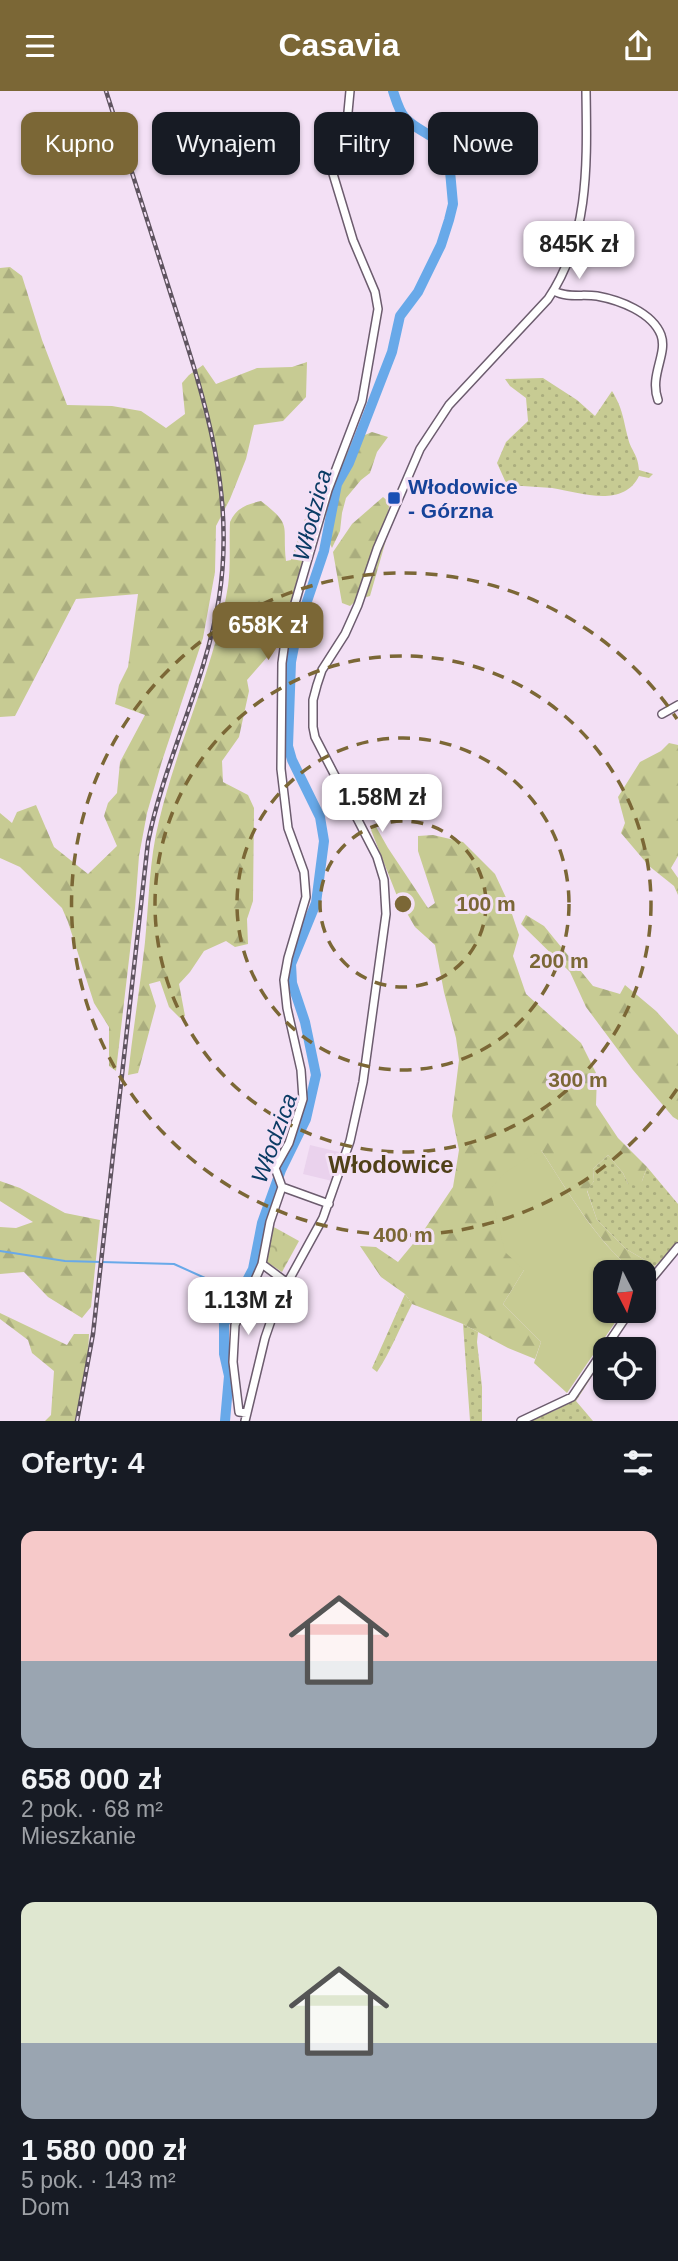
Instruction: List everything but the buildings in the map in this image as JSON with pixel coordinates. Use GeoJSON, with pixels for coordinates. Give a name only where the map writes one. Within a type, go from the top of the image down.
{"type":"FeatureCollection","features":[{"type":"Feature","properties":{"kind":"street"},"geometry":{"type":"LineString","coordinates":[[350,91],[345,144],[328,151],[327,154],[378,309],[362,401],[328,490],[286,634],[282,663],[281,769],[288,828],[304,872],[306,897],[284,980],[287,1008],[302,1070],[303,1099],[289,1143],[275,1168],[281,1185],[262,1264],[235,1325],[233,1362],[239,1412],[246,1417],[265,1338],[286,1282],[329,1204],[357,1113],[372,1020],[386,902],[384,880],[377,856],[315,737],[313,700],[322,670],[345,634],[358,605],[377,549],[426,437],[449,405],[554,291],[569,258],[585,196],[586,91]]}},
{"type":"Feature","properties":{"kind":"street"},"geometry":{"type":"LineString","coordinates":[[554,291],[560,294],[597,296],[624,304],[642,314],[655,326],[662,342],[654,384],[658,400]]}},
{"type":"Feature","properties":{"kind":"street"},"geometry":{"type":"LineString","coordinates":[[662,714],[678,705]]}},
{"type":"Feature","properties":{"kind":"street"},"geometry":{"type":"LineString","coordinates":[[281,1185],[329,1204]]}},
{"type":"Feature","properties":{"kind":"street"},"geometry":{"type":"LineString","coordinates":[[656,1274],[678,1247]]}},
{"type":"Feature","properties":{"kind":"street"},"geometry":{"type":"LineString","coordinates":[[262,1264],[286,1282]]}},
{"type":"Feature","properties":{"kind":"street"},"geometry":{"type":"LineString","coordinates":[[520,1421],[572,1397],[622,1323]]}},
{"type":"Feature","properties":{"kind":"shaded area"},"geometry":{"type":"Polygon","coordinates":[[[310,1145],[339,1152],[332,1181],[303,1174],[310,1145]]]}},
{"type":"Feature","properties":{"kind":"green space"},"geometry":{"type":"Polygon","coordinates":[[[10,267],[22,276],[42,340],[67,405],[112,406],[141,411],[166,428],[185,414],[182,383],[203,365],[216,384],[257,368],[292,367],[307,362],[306,397],[283,421],[254,425],[246,459],[216,526],[215,572],[203,638],[162,761],[147,813],[139,856],[116,1071],[109,1066],[109,1027],[94,1003],[62,908],[20,867],[0,858],[0,813],[12,823],[17,812],[36,805],[54,847],[88,874],[117,846],[104,816],[108,803],[117,793],[120,762],[145,715],[115,704],[119,685],[128,667],[138,594],[76,599],[15,716],[0,717],[0,268],[10,267]]]}},
{"type":"Feature","properties":{"kind":"green space"},"geometry":{"type":"Polygon","coordinates":[[[543,378],[577,400],[595,416],[612,391],[621,409],[639,470],[653,474],[649,478],[639,476],[632,486],[622,492],[600,496],[552,488],[507,485],[497,463],[506,442],[528,421],[526,398],[505,379],[543,378]]]}},
{"type":"Feature","properties":{"kind":"green space"},"geometry":{"type":"Polygon","coordinates":[[[372,432],[388,437],[377,452],[370,473],[346,498],[340,531],[332,548],[330,544],[338,474],[353,440],[372,432]]]}},
{"type":"Feature","properties":{"kind":"green space"},"geometry":{"type":"Polygon","coordinates":[[[383,497],[390,503],[385,523],[386,540],[370,596],[357,600],[350,606],[342,603],[333,552],[352,524],[383,497]]]}},
{"type":"Feature","properties":{"kind":"green space"},"geometry":{"type":"Polygon","coordinates":[[[261,501],[282,521],[286,561],[291,560],[309,507],[314,505],[318,511],[283,639],[247,680],[249,691],[239,737],[222,761],[223,782],[248,795],[254,808],[253,901],[247,919],[248,944],[235,947],[226,941],[204,951],[179,984],[185,1016],[180,1018],[169,1007],[160,981],[149,984],[156,1006],[138,1073],[128,1075],[145,942],[151,866],[159,821],[222,616],[229,578],[230,522],[235,513],[243,507],[261,501]]]}},
{"type":"Feature","properties":{"kind":"green space"},"geometry":{"type":"Polygon","coordinates":[[[669,743],[678,745],[678,856],[671,868],[678,878],[678,895],[674,886],[649,866],[621,833],[625,823],[618,797],[640,762],[661,751],[669,743]]]}},
{"type":"Feature","properties":{"kind":"green space"},"geometry":{"type":"Polygon","coordinates":[[[375,825],[428,908],[435,903],[418,851],[418,836],[433,835],[463,842],[495,874],[519,935],[513,956],[526,994],[581,1043],[597,1075],[596,1105],[618,1138],[647,1167],[637,1186],[628,1184],[623,1173],[608,1155],[593,1169],[594,1181],[587,1191],[597,1220],[626,1249],[645,1260],[621,1260],[583,1215],[541,1150],[524,1270],[503,1304],[541,1342],[535,1359],[463,1324],[412,1304],[405,1294],[381,1277],[360,1246],[376,1247],[398,1262],[422,1233],[453,1187],[459,1150],[452,1116],[459,1060],[435,945],[415,927],[397,896],[371,830],[375,825]]]}},
{"type":"Feature","properties":{"kind":"green space"},"geometry":{"type":"Polygon","coordinates":[[[526,915],[544,926],[593,986],[620,994],[625,985],[656,1011],[678,1035],[678,1120],[633,1070],[586,1007],[570,972],[521,924],[526,915]]]}},
{"type":"Feature","properties":{"kind":"green space"},"geometry":{"type":"Polygon","coordinates":[[[541,1150],[594,1230],[621,1260],[593,1260],[593,1323],[615,1323],[605,1337],[593,1337],[593,1355],[567,1393],[534,1363],[541,1342],[503,1304],[524,1270],[505,1252],[490,1189],[506,1172],[541,1150]]]}},
{"type":"Feature","properties":{"kind":"green space"},"geometry":{"type":"Polygon","coordinates":[[[608,1155],[623,1173],[628,1184],[642,1181],[647,1167],[678,1204],[678,1244],[656,1265],[656,1260],[645,1260],[626,1249],[597,1220],[587,1190],[594,1181],[593,1169],[608,1155]]]}},
{"type":"Feature","properties":{"kind":"green space"},"geometry":{"type":"Polygon","coordinates":[[[0,1181],[20,1188],[65,1213],[100,1220],[91,1307],[82,1318],[48,1297],[24,1272],[0,1274],[0,1227],[16,1228],[33,1222],[0,1201],[0,1181]]]}},
{"type":"Feature","properties":{"kind":"green space"},"geometry":{"type":"Polygon","coordinates":[[[272,1226],[299,1241],[282,1272],[267,1262],[265,1257],[272,1226]]]}},
{"type":"Feature","properties":{"kind":"green space"},"geometry":{"type":"Polygon","coordinates":[[[405,1294],[412,1304],[377,1372],[372,1368],[405,1294]]]}},
{"type":"Feature","properties":{"kind":"green space"},"geometry":{"type":"Polygon","coordinates":[[[0,1313],[67,1345],[74,1334],[89,1334],[88,1355],[75,1421],[45,1421],[51,1415],[54,1371],[32,1353],[28,1340],[0,1319],[0,1313]]]}},
{"type":"Feature","properties":{"kind":"green space"},"geometry":{"type":"Polygon","coordinates":[[[463,1324],[478,1332],[482,1421],[470,1421],[463,1324]]]}},
{"type":"Feature","properties":{"kind":"green space"},"geometry":{"type":"Polygon","coordinates":[[[593,1369],[593,1375],[576,1401],[593,1421],[526,1421],[556,1410],[573,1400],[593,1369]]]}},
{"type":"Feature","properties":{"kind":"waterway","name":"Włodzica"},"geometry":{"type":"LineString","coordinates":[[225,1421],[229,1376],[224,1354],[224,1324],[253,1269],[262,1223],[281,1170],[306,1119],[316,1075],[305,1022],[292,983],[291,964],[316,903],[324,841],[320,817],[292,760],[288,746],[291,662],[297,631],[324,551],[337,484],[349,463],[392,352],[400,316],[418,292],[441,245],[453,204],[448,149],[405,118],[393,91]]}},
{"type":"Feature","properties":{"kind":"waterway"},"geometry":{"type":"LineString","coordinates":[[0,1251],[65,1261],[174,1264],[205,1278],[228,1295],[237,1297]]}},
{"type":"Feature","properties":{"kind":"railway"},"geometry":{"type":"LineString","coordinates":[[77,1421],[93,1334],[148,842],[164,780],[205,660],[219,598],[223,559],[220,483],[205,408],[106,91]]}},
{"type":"Feature","properties":{"kind":"place","name":"Włodowice - Górzna"},"geometry":{"type":"Point","coordinates":[394,498]}},
{"type":"Feature","properties":{"kind":"district","name":"Włodowice"},"geometry":{"type":"Point","coordinates":[391,1164]}}]}
